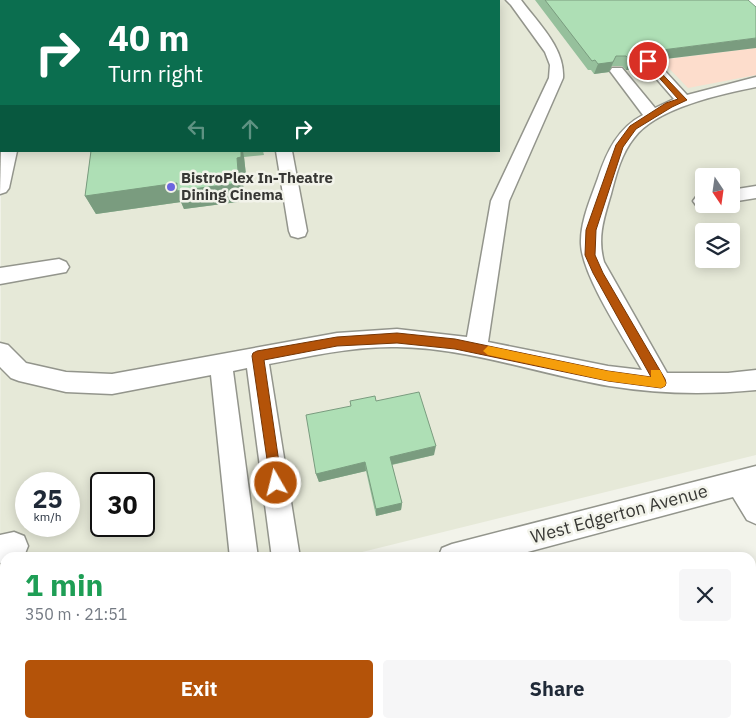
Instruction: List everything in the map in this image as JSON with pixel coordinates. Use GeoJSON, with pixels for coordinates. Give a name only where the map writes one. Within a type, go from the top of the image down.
{"type":"FeatureCollection","features":[{"type":"Feature","properties":{"kind":"street"},"geometry":{"type":"LineString","coordinates":[[476,348],[500,201],[556,78],[557,65],[552,52],[516,2],[512,0]]}},
{"type":"Feature","properties":{"kind":"street"},"geometry":{"type":"LineString","coordinates":[[752,0],[756,4]]}},
{"type":"Feature","properties":{"kind":"street"},"geometry":{"type":"LineString","coordinates":[[648,61],[683,100]]}},
{"type":"Feature","properties":{"kind":"street"},"geometry":{"type":"LineString","coordinates":[[617,71],[652,115]]}},
{"type":"Feature","properties":{"kind":"street"},"geometry":{"type":"LineString","coordinates":[[661,383],[598,273],[590,255],[591,230],[619,146],[633,128],[669,105],[756,82]]}},
{"type":"Feature","properties":{"kind":"street"},"geometry":{"type":"LineString","coordinates":[[0,188],[9,152]]}},
{"type":"Feature","properties":{"kind":"street"},"geometry":{"type":"LineString","coordinates":[[284,152],[298,231]]}},
{"type":"Feature","properties":{"kind":"street"},"geometry":{"type":"LineString","coordinates":[[740,195],[756,192]]}},
{"type":"Feature","properties":{"kind":"street"},"geometry":{"type":"LineString","coordinates":[[0,276],[59,268]]}},
{"type":"Feature","properties":{"kind":"street"},"geometry":{"type":"LineString","coordinates":[[0,352],[19,372],[75,383],[112,384],[337,342],[397,338],[476,348],[608,376],[661,383],[728,383],[756,380]]}},
{"type":"Feature","properties":{"kind":"street"},"geometry":{"type":"LineString","coordinates":[[257,356],[285,552]]}},
{"type":"Feature","properties":{"kind":"street"},"geometry":{"type":"LineString","coordinates":[[221,363],[243,552]]}},
{"type":"Feature","properties":{"kind":"street"},"geometry":{"type":"LineString","coordinates":[[747,481],[756,511]]}},
{"type":"Feature","properties":{"kind":"street","name":"West Edgerton Avenue"},"geometry":{"type":"LineString","coordinates":[[475,552],[747,481]]}},
{"type":"Feature","properties":{"kind":"shaded area"},"geometry":{"type":"Polygon","coordinates":[[[500,0],[756,0],[756,455],[362,552],[0,552],[1,152],[500,152],[500,0]]]}},
{"type":"Feature","properties":{"kind":"shaded area"},"geometry":{"type":"Polygon","coordinates":[[[756,48],[756,75],[688,88],[661,60],[756,48]]]}},
{"type":"Feature","properties":{"kind":"building"},"geometry":{"type":"Polygon","coordinates":[[[545,0],[748,0],[756,7],[756,38],[662,50],[657,46],[647,46],[644,52],[638,53],[642,59],[630,60],[626,56],[616,56],[613,62],[598,64],[595,60],[592,61],[545,0]]]}},
{"type":"Feature","properties":{"kind":"building","name":"BistroPlex In-Theatre Dining Cinema"},"geometry":{"type":"Polygon","coordinates":[[[91,152],[241,152],[241,157],[237,158],[239,183],[177,191],[177,183],[85,196],[91,152]]]}},
{"type":"Feature","properties":{"kind":"building"},"geometry":{"type":"Polygon","coordinates":[[[419,392],[436,446],[390,457],[402,503],[376,509],[365,462],[316,474],[306,415],[351,406],[350,401],[375,396],[376,401],[419,392]]]}},
{"type":"Feature","properties":{"kind":"slow traffic"},"geometry":{"type":"LineString","coordinates":[[488,351],[608,376],[661,383],[655,374]]}},
{"type":"Feature","properties":{"kind":"place","name":"BistroPlex In-Theatre Dining Cinema"},"geometry":{"type":"Point","coordinates":[171,187]}},
{"type":"Feature","properties":{"kind":"route"},"geometry":{"type":"LineString","coordinates":[[276,483],[257,356],[337,342],[397,338],[455,344],[608,376],[661,383],[598,273],[590,255],[591,230],[619,146],[633,128],[669,105],[683,100],[648,61]]}}]}
